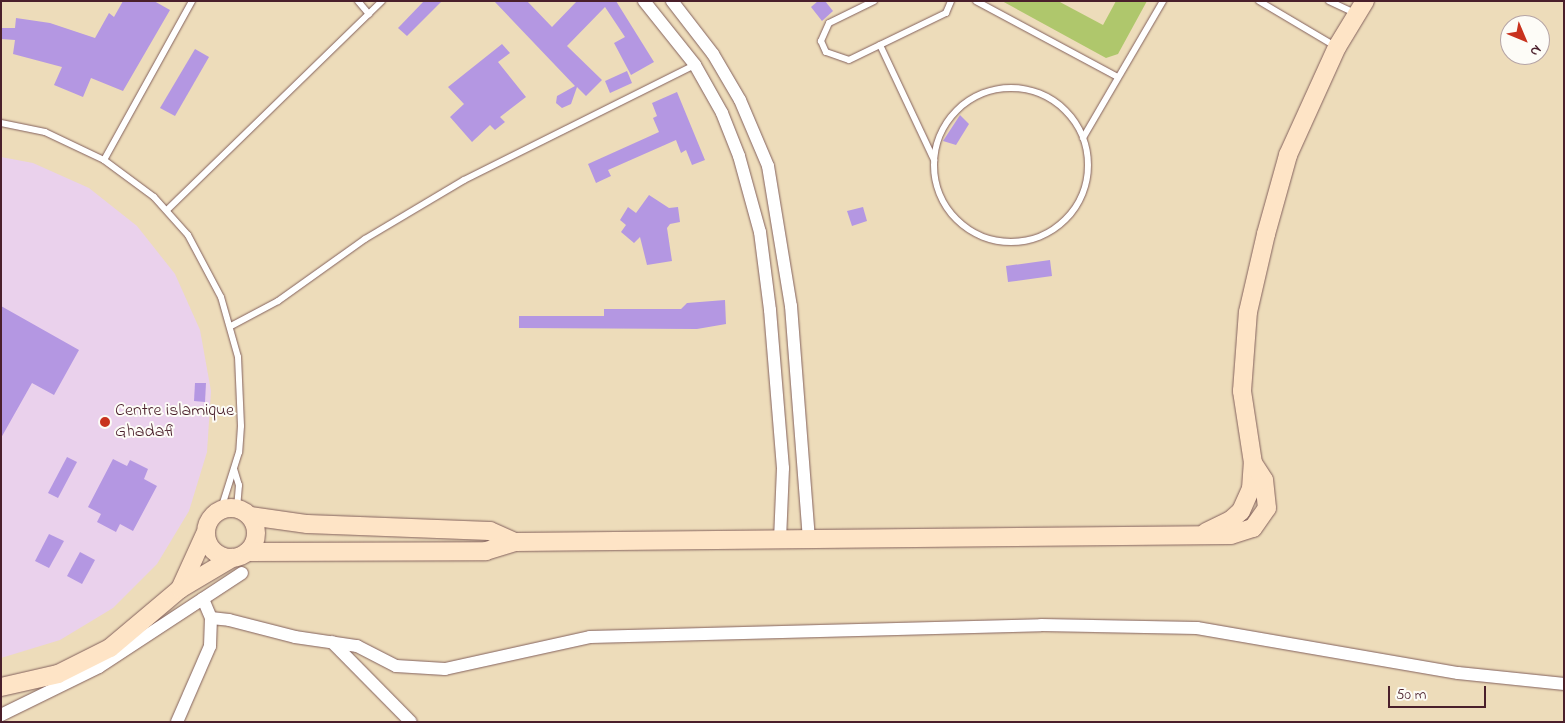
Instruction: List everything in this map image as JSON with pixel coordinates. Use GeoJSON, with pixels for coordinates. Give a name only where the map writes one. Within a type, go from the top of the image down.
{"type":"FeatureCollection","features":[{"type":"Feature","properties":{"kind":"main road"},"geometry":{"type":"LineString","coordinates":[[205,534],[211,549],[239,555],[486,551],[515,542],[1243,533],[1261,521],[1267,508],[1268,494],[1264,480],[1253,463],[1242,391],[1248,312],[1288,155],[1337,47],[1360,8]]}},
{"type":"Feature","properties":{"kind":"main road"},"geometry":{"type":"LineString","coordinates":[[180,589],[205,534],[209,519],[236,511],[307,524],[490,531],[515,542]]}},
{"type":"Feature","properties":{"kind":"main road"},"geometry":{"type":"LineString","coordinates":[[1,687],[58,674],[110,648],[180,589],[239,555],[255,539],[236,511]]}},
{"type":"Feature","properties":{"kind":"street"},"geometry":{"type":"LineString","coordinates":[[644,1],[695,65],[722,113],[740,156],[760,232],[770,310],[783,468],[780,540]]}},
{"type":"Feature","properties":{"kind":"street"},"geometry":{"type":"LineString","coordinates":[[672,1],[713,54],[740,100],[768,166],[791,306],[809,539]]}},
{"type":"Feature","properties":{"kind":"street"},"geometry":{"type":"LineString","coordinates":[[1,715],[98,667],[242,573]]}},
{"type":"Feature","properties":{"kind":"street"},"geometry":{"type":"LineString","coordinates":[[178,722],[210,646],[211,618],[204,599]]}},
{"type":"Feature","properties":{"kind":"street"},"geometry":{"type":"LineString","coordinates":[[211,618],[357,646],[396,666],[445,669],[590,637],[1040,625],[1196,628],[1458,673],[1564,684]]}},
{"type":"Feature","properties":{"kind":"street"},"geometry":{"type":"LineString","coordinates":[[332,642],[410,722]]}},
{"type":"Feature","properties":{"kind":"lane"},"geometry":{"type":"LineString","coordinates":[[104,160],[192,1]]}},
{"type":"Feature","properties":{"kind":"lane"},"geometry":{"type":"LineString","coordinates":[[358,1],[368,14]]}},
{"type":"Feature","properties":{"kind":"lane"},"geometry":{"type":"LineString","coordinates":[[167,210],[382,1]]}},
{"type":"Feature","properties":{"kind":"lane"},"geometry":{"type":"LineString","coordinates":[[869,2],[829,23],[821,41],[826,52],[849,60],[946,13],[951,1]]}},
{"type":"Feature","properties":{"kind":"lane"},"geometry":{"type":"LineString","coordinates":[[976,1],[1118,77]]}},
{"type":"Feature","properties":{"kind":"lane"},"geometry":{"type":"LineString","coordinates":[[1083,138],[1164,1]]}},
{"type":"Feature","properties":{"kind":"lane"},"geometry":{"type":"LineString","coordinates":[[1258,1],[1337,47]]}},
{"type":"Feature","properties":{"kind":"lane"},"geometry":{"type":"LineString","coordinates":[[1329,1],[1360,8]]}},
{"type":"Feature","properties":{"kind":"lane"},"geometry":{"type":"LineString","coordinates":[[880,45],[934,160]]}},
{"type":"Feature","properties":{"kind":"lane"},"geometry":{"type":"LineString","coordinates":[[231,326],[278,301],[365,239],[464,180],[695,65]]}},
{"type":"Feature","properties":{"kind":"lane"},"geometry":{"type":"LineString","coordinates":[[1013,88],[1045,96],[1069,114],[1083,138],[1088,173],[1079,201],[1056,228],[1031,240],[1015,243],[986,239],[960,224],[938,193],[934,160],[937,144],[952,115],[964,104],[994,90],[1013,88]]}},
{"type":"Feature","properties":{"kind":"lane"},"geometry":{"type":"LineString","coordinates":[[1,123],[45,132],[104,160],[167,210],[188,235],[221,297],[231,326],[238,357],[241,402],[239,452],[226,487],[236,511]]}},
{"type":"Feature","properties":{"kind":"lane"},"geometry":{"type":"LineString","coordinates":[[234,469],[240,485],[236,511]]}},
{"type":"Feature","properties":{"kind":"shaded area","name":"Centre islamique Ghadafi"},"geometry":{"type":"Polygon","coordinates":[[[1,157],[33,163],[89,188],[137,226],[175,274],[200,330],[211,391],[207,452],[189,511],[157,564],[113,608],[60,640],[1,658],[1,157]]]}},
{"type":"Feature","properties":{"kind":"green space"},"geometry":{"type":"Polygon","coordinates":[[[1002,1],[1058,1],[1103,25],[1116,1],[1147,1],[1118,54],[1106,58],[1002,1]]]}},
{"type":"Feature","properties":{"kind":"building"},"geometry":{"type":"Polygon","coordinates":[[[123,1],[154,1],[170,10],[123,91],[91,78],[83,97],[54,85],[62,67],[13,54],[15,40],[1,39],[1,28],[15,28],[16,18],[50,23],[95,38],[109,13],[114,17],[123,1]]]}},
{"type":"Feature","properties":{"kind":"building"},"geometry":{"type":"Polygon","coordinates":[[[424,1],[442,1],[407,36],[398,28],[424,1]]]}},
{"type":"Feature","properties":{"kind":"building"},"geometry":{"type":"Polygon","coordinates":[[[494,1],[527,1],[552,27],[577,1],[616,1],[654,62],[631,75],[614,43],[625,37],[605,7],[567,46],[602,80],[586,96],[577,87],[571,104],[562,108],[556,103],[557,96],[575,86],[494,1]]]}},
{"type":"Feature","properties":{"kind":"building"},"geometry":{"type":"Polygon","coordinates":[[[818,1],[825,1],[833,11],[822,21],[811,7],[818,1]]]}},
{"type":"Feature","properties":{"kind":"building"},"geometry":{"type":"Polygon","coordinates":[[[502,44],[510,53],[498,62],[526,97],[500,117],[505,122],[495,130],[490,125],[472,142],[450,117],[464,104],[448,87],[502,44]]]}},
{"type":"Feature","properties":{"kind":"building"},"geometry":{"type":"Polygon","coordinates":[[[195,49],[209,57],[175,116],[160,108],[195,49]]]}},
{"type":"Feature","properties":{"kind":"building"},"geometry":{"type":"Polygon","coordinates":[[[627,71],[632,83],[610,93],[605,81],[627,71]]]}},
{"type":"Feature","properties":{"kind":"building"},"geometry":{"type":"Polygon","coordinates":[[[677,92],[705,160],[692,165],[686,150],[681,153],[676,140],[608,170],[611,176],[596,183],[588,164],[659,132],[653,118],[657,116],[652,103],[677,92]]]}},
{"type":"Feature","properties":{"kind":"building"},"geometry":{"type":"Polygon","coordinates":[[[960,115],[969,124],[956,145],[943,141],[960,115]]]}},
{"type":"Feature","properties":{"kind":"building"},"geometry":{"type":"Polygon","coordinates":[[[649,195],[669,208],[678,207],[680,222],[670,224],[667,228],[672,261],[647,265],[640,237],[634,243],[621,232],[626,225],[620,220],[628,207],[636,213],[649,195]]]}},
{"type":"Feature","properties":{"kind":"building"},"geometry":{"type":"Polygon","coordinates":[[[863,207],[867,221],[852,226],[847,211],[863,207]]]}},
{"type":"Feature","properties":{"kind":"building"},"geometry":{"type":"Polygon","coordinates":[[[1050,260],[1052,276],[1008,282],[1006,266],[1050,260]]]}},
{"type":"Feature","properties":{"kind":"building"},"geometry":{"type":"Polygon","coordinates":[[[725,300],[726,324],[697,329],[519,328],[519,316],[604,316],[604,309],[681,309],[687,303],[725,300]]]}},
{"type":"Feature","properties":{"kind":"building"},"geometry":{"type":"Polygon","coordinates":[[[1,306],[79,350],[54,395],[32,383],[1,438],[1,306]]]}},
{"type":"Feature","properties":{"kind":"building"},"geometry":{"type":"Polygon","coordinates":[[[195,383],[206,383],[205,402],[194,401],[195,383]]]}},
{"type":"Feature","properties":{"kind":"building"},"geometry":{"type":"Polygon","coordinates":[[[67,457],[77,462],[58,498],[48,493],[67,457]]]}},
{"type":"Feature","properties":{"kind":"building"},"geometry":{"type":"Polygon","coordinates":[[[113,459],[127,466],[130,460],[148,469],[144,479],[157,486],[133,531],[120,524],[116,532],[97,522],[101,514],[88,507],[113,459]]]}},
{"type":"Feature","properties":{"kind":"building"},"geometry":{"type":"Polygon","coordinates":[[[49,534],[64,541],[49,568],[35,561],[49,534]]]}},
{"type":"Feature","properties":{"kind":"building"},"geometry":{"type":"Polygon","coordinates":[[[80,552],[95,560],[82,584],[67,576],[80,552]]]}},
{"type":"Feature","properties":{"kind":"place","name":"Centre islamique Ghadafi"},"geometry":{"type":"Point","coordinates":[105,422]}}]}
